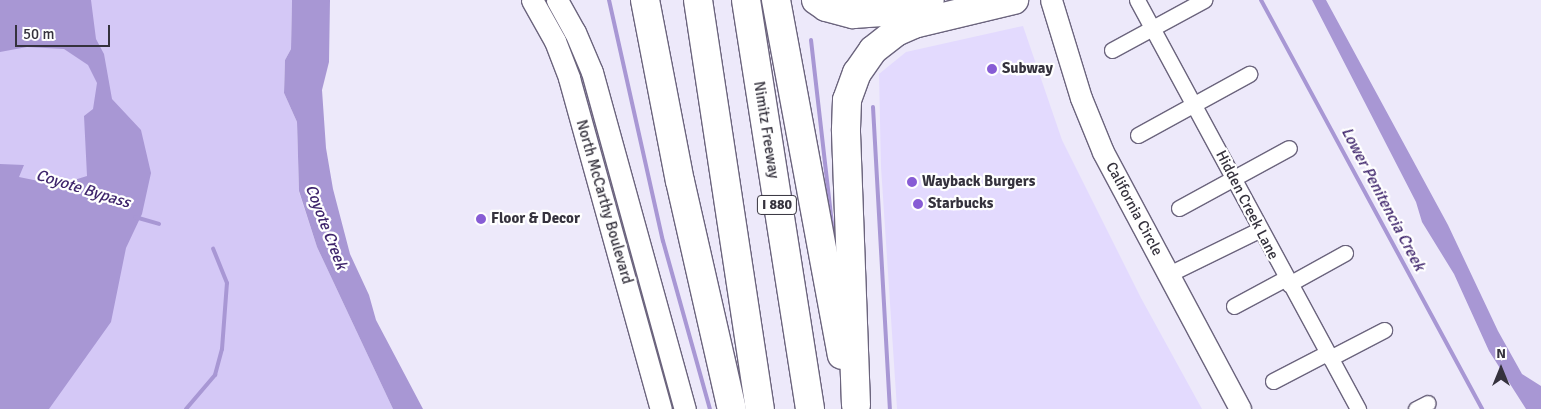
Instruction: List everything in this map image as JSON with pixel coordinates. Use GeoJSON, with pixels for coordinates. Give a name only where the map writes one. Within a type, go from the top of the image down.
{"type":"FeatureCollection","features":[{"type":"Feature","properties":{"kind":"highway"},"geometry":{"type":"LineString","coordinates":[[645,0],[680,181],[732,409]]}},
{"type":"Feature","properties":{"kind":"highway"},"geometry":{"type":"LineString","coordinates":[[689,0],[720,138]]}},
{"type":"Feature","properties":{"kind":"highway"},"geometry":{"type":"LineString","coordinates":[[698,0],[760,409]]}},
{"type":"Feature","properties":{"kind":"highway","name":"Nimitz Freeway"},"geometry":{"type":"LineString","coordinates":[[746,0],[810,409]]}},
{"type":"Feature","properties":{"kind":"highway"},"geometry":{"type":"LineString","coordinates":[[776,0],[823,264],[848,383],[857,407]]}},
{"type":"Feature","properties":{"kind":"highway"},"geometry":{"type":"LineString","coordinates":[[816,0],[826,7],[853,14],[879,12],[930,0]]}},
{"type":"Feature","properties":{"kind":"highway"},"geometry":{"type":"LineString","coordinates":[[857,407],[846,129],[847,100],[857,73],[873,50],[896,32],[914,24],[1014,0]]}},
{"type":"Feature","properties":{"kind":"main road","name":"North McCarthy Boulevard"},"geometry":{"type":"LineString","coordinates":[[532,0],[555,41],[569,78],[661,409]]}},
{"type":"Feature","properties":{"kind":"main road","name":"North McCarthy Boulevard"},"geometry":{"type":"LineString","coordinates":[[557,0],[575,32],[592,72],[685,409]]}},
{"type":"Feature","properties":{"kind":"main road","name":"California Circle"},"geometry":{"type":"LineString","coordinates":[[1051,0],[1080,98],[1099,143],[1240,409]]}},
{"type":"Feature","properties":{"kind":"main road"},"geometry":{"type":"LineString","coordinates":[[642,338],[664,330]]}},
{"type":"Feature","properties":{"kind":"street","name":"Hidden Creek Lane"},"geometry":{"type":"LineString","coordinates":[[1137,0],[1234,178],[1259,230],[1358,409]]}},
{"type":"Feature","properties":{"kind":"street"},"geometry":{"type":"LineString","coordinates":[[1112,50],[1204,0]]}},
{"type":"Feature","properties":{"kind":"street"},"geometry":{"type":"LineString","coordinates":[[1138,135],[1250,74]]}},
{"type":"Feature","properties":{"kind":"street"},"geometry":{"type":"LineString","coordinates":[[1179,208],[1289,148]]}},
{"type":"Feature","properties":{"kind":"street"},"geometry":{"type":"LineString","coordinates":[[1170,274],[1259,230]]}},
{"type":"Feature","properties":{"kind":"street"},"geometry":{"type":"LineString","coordinates":[[1234,306],[1345,253]]}},
{"type":"Feature","properties":{"kind":"street"},"geometry":{"type":"LineString","coordinates":[[1273,381],[1384,330]]}},
{"type":"Feature","properties":{"kind":"shaded area"},"geometry":{"type":"Polygon","coordinates":[[[0,0],[292,0],[291,49],[285,60],[284,93],[297,122],[299,192],[317,247],[393,409],[0,409],[0,0]]]}},
{"type":"Feature","properties":{"kind":"shaded area"},"geometry":{"type":"Polygon","coordinates":[[[545,0],[552,0],[572,36],[680,409],[671,409],[580,75],[545,0]]]}},
{"type":"Feature","properties":{"kind":"shaded area"},"geometry":{"type":"Polygon","coordinates":[[[1023,26],[1062,140],[1141,298],[1202,409],[897,409],[881,167],[879,74],[906,52],[1023,26]]]}},
{"type":"Feature","properties":{"kind":"water"},"geometry":{"type":"Polygon","coordinates":[[[0,0],[91,0],[96,39],[104,54],[112,99],[141,130],[151,173],[142,214],[126,248],[111,322],[49,409],[0,409],[0,164],[24,165],[19,177],[58,185],[87,176],[84,116],[93,109],[97,83],[88,65],[64,49],[27,47],[0,52],[0,0]]]}},
{"type":"Feature","properties":{"kind":"water","name":"Coyote Creek"},"geometry":{"type":"Polygon","coordinates":[[[292,0],[330,0],[329,62],[322,90],[326,148],[333,189],[350,254],[369,295],[376,320],[423,409],[393,409],[317,247],[299,191],[297,122],[284,93],[285,60],[291,49],[292,0]]]}},
{"type":"Feature","properties":{"kind":"water"},"geometry":{"type":"Polygon","coordinates":[[[1312,0],[1326,0],[1448,225],[1498,331],[1522,374],[1541,386],[1541,409],[1526,409],[1489,351],[1454,274],[1422,222],[1416,202],[1312,0]]]}},
{"type":"Feature","properties":{"kind":"waterway"},"geometry":{"type":"LineString","coordinates":[[609,0],[663,241],[710,409]]}},
{"type":"Feature","properties":{"kind":"waterway","name":"Lower Penitencia Creek"},"geometry":{"type":"LineString","coordinates":[[1261,0],[1482,409]]}},
{"type":"Feature","properties":{"kind":"waterway"},"geometry":{"type":"LineString","coordinates":[[811,40],[833,233]]}},
{"type":"Feature","properties":{"kind":"waterway"},"geometry":{"type":"LineString","coordinates":[[873,107],[890,409]]}},
{"type":"Feature","properties":{"kind":"waterway","name":"Coyote Bypass"},"geometry":{"type":"LineString","coordinates":[[135,217],[159,224]]}},
{"type":"Feature","properties":{"kind":"waterway","name":"Coyote Bypass"},"geometry":{"type":"LineString","coordinates":[[186,409],[215,375],[222,349],[227,283],[213,249]]}},
{"type":"Feature","properties":{"kind":"place","name":"Subway"},"geometry":{"type":"Point","coordinates":[992,69]}},
{"type":"Feature","properties":{"kind":"place","name":"Wayback Burgers"},"geometry":{"type":"Point","coordinates":[912,182]}},
{"type":"Feature","properties":{"kind":"place","name":"Starbucks"},"geometry":{"type":"Point","coordinates":[918,204]}},
{"type":"Feature","properties":{"kind":"place","name":"Floor & Decor"},"geometry":{"type":"Point","coordinates":[481,219]}}]}
